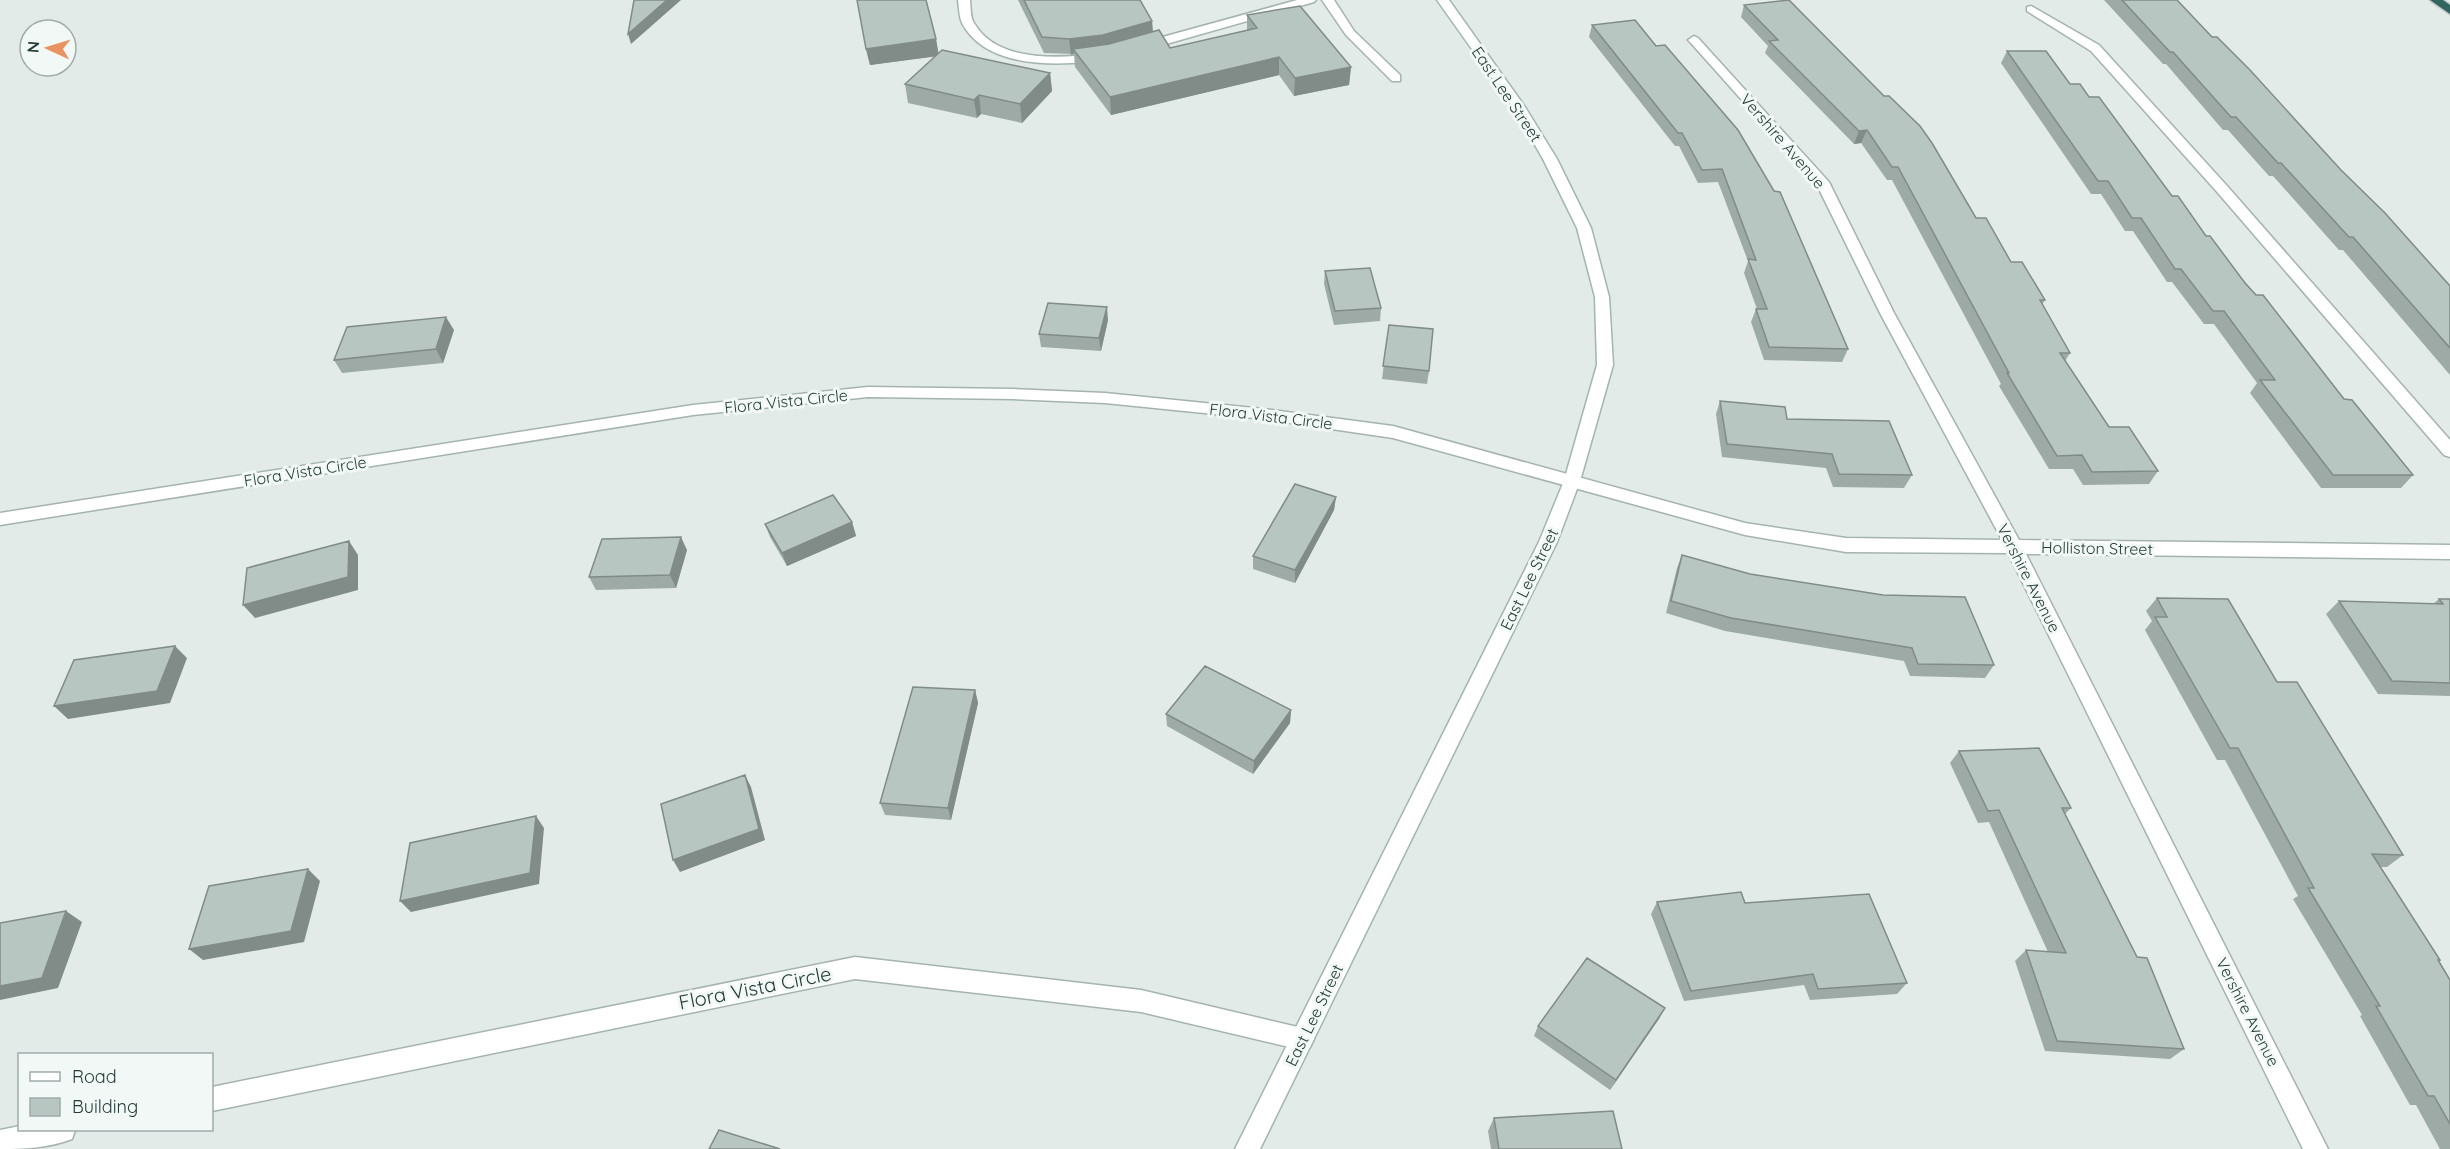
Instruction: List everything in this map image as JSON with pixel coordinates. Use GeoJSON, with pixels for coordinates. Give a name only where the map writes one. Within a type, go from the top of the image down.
{"type":"FeatureCollection","features":[{"type":"Feature","properties":{"kind":"highway"},"geometry":{"type":"LineString","coordinates":[[2436,0],[2450,11]]}},
{"type":"Feature","properties":{"kind":"street"},"geometry":{"type":"LineString","coordinates":[[964,0],[967,22],[979,37],[1000,50],[1034,59],[1071,61],[1106,57]]}},
{"type":"Feature","properties":{"kind":"street"},"geometry":{"type":"LineString","coordinates":[[1129,51],[1310,0]]}},
{"type":"Feature","properties":{"kind":"street"},"geometry":{"type":"LineString","coordinates":[[1328,0],[1350,33],[1396,78]]}},
{"type":"Feature","properties":{"kind":"street","name":"East Lee Street"},"geometry":{"type":"LineString","coordinates":[[1247,1149],[1548,542],[1572,481],[1605,365],[1602,297],[1584,228],[1534,131],[1443,0]]}},
{"type":"Feature","properties":{"kind":"street"},"geometry":{"type":"LineString","coordinates":[[2031,9],[2094,48],[2223,190],[2450,451]]}},
{"type":"Feature","properties":{"kind":"street","name":"Vershire Avenue"},"geometry":{"type":"LineString","coordinates":[[1694,40],[1822,182],[1887,312],[2014,547],[2316,1149]]}},
{"type":"Feature","properties":{"kind":"street","name":"Flora Vista Circle"},"geometry":{"type":"LineString","coordinates":[[0,519],[693,410],[868,393],[1105,398],[1264,414],[1393,432],[1572,481]]}},
{"type":"Feature","properties":{"kind":"street","name":"Holliston Street"},"geometry":{"type":"LineString","coordinates":[[1572,481],[1745,529],[1846,544],[2450,552]]}},
{"type":"Feature","properties":{"kind":"street","name":"Flora Vista Circle"},"geometry":{"type":"LineString","coordinates":[[213,1099],[855,968],[1141,1001],[1302,1039]]}},
{"type":"Feature","properties":{"kind":"street"},"geometry":{"type":"LineString","coordinates":[[0,1142],[58,1131]]}},
{"type":"Feature","properties":{"kind":"building"},"geometry":{"type":"Polygon","coordinates":[[[634,0],[667,0],[628,34],[634,0]]]}},
{"type":"Feature","properties":{"kind":"building"},"geometry":{"type":"Polygon","coordinates":[[[857,0],[926,0],[936,39],[866,49],[857,0]]]}},
{"type":"Feature","properties":{"kind":"building"},"geometry":{"type":"Polygon","coordinates":[[[1024,0],[1140,0],[1152,21],[1103,35],[1069,39],[1042,37],[1024,0]]]}},
{"type":"Feature","properties":{"kind":"building"},"geometry":{"type":"Polygon","coordinates":[[[1789,0],[1884,96],[1889,96],[1920,126],[1976,218],[1986,218],[2011,262],[2022,262],[2045,300],[2040,300],[2070,353],[2060,353],[2109,427],[2129,427],[2158,471],[2092,472],[2082,455],[2057,456],[2007,373],[2009,373],[1898,167],[1892,167],[1867,130],[1859,131],[1769,41],[1778,40],[1744,5],[1789,0]]]}},
{"type":"Feature","properties":{"kind":"building"},"geometry":{"type":"Polygon","coordinates":[[[2122,0],[2177,0],[2212,37],[2217,37],[2250,70],[2341,170],[2385,213],[2450,286],[2450,348],[2353,237],[2349,237],[2236,117],[2231,117],[2173,52],[2170,52],[2122,0]]]}},
{"type":"Feature","properties":{"kind":"building"},"geometry":{"type":"Polygon","coordinates":[[[1300,6],[1351,67],[1295,78],[1279,57],[1110,97],[1073,49],[1109,44],[1159,30],[1170,48],[1257,28],[1247,15],[1300,6]]]}},
{"type":"Feature","properties":{"kind":"building"},"geometry":{"type":"Polygon","coordinates":[[[1635,20],[1656,46],[1665,45],[1738,130],[1774,191],[1780,192],[1848,349],[1769,347],[1756,309],[1767,309],[1748,259],[1756,260],[1722,169],[1702,170],[1682,133],[1678,133],[1592,25],[1635,20]]]}},
{"type":"Feature","properties":{"kind":"building"},"geometry":{"type":"Polygon","coordinates":[[[942,50],[1050,73],[1020,104],[979,95],[974,100],[905,84],[942,50]]]}},
{"type":"Feature","properties":{"kind":"building"},"geometry":{"type":"Polygon","coordinates":[[[2007,51],[2046,51],[2070,84],[2080,84],[2089,97],[2099,97],[2172,196],[2178,196],[2206,236],[2210,236],[2245,283],[2256,295],[2263,295],[2344,399],[2352,400],[2413,475],[2333,475],[2260,380],[2275,380],[2224,311],[2213,311],[2181,269],[2175,269],[2141,218],[2132,218],[2108,181],[2098,181],[2007,51]]]}},
{"type":"Feature","properties":{"kind":"building"},"geometry":{"type":"Polygon","coordinates":[[[1370,268],[1381,308],[1335,311],[1325,271],[1370,268]]]}},
{"type":"Feature","properties":{"kind":"building"},"geometry":{"type":"Polygon","coordinates":[[[1048,303],[1107,307],[1099,338],[1039,334],[1048,303]]]}},
{"type":"Feature","properties":{"kind":"building"},"geometry":{"type":"Polygon","coordinates":[[[446,317],[436,349],[334,360],[347,327],[446,317]]]}},
{"type":"Feature","properties":{"kind":"building"},"geometry":{"type":"Polygon","coordinates":[[[1389,325],[1433,329],[1429,371],[1383,366],[1389,325]]]}},
{"type":"Feature","properties":{"kind":"building"},"geometry":{"type":"Polygon","coordinates":[[[1720,401],[1785,407],[1787,419],[1889,421],[1912,475],[1839,474],[1832,454],[1727,444],[1720,401]]]}},
{"type":"Feature","properties":{"kind":"building"},"geometry":{"type":"Polygon","coordinates":[[[1295,484],[1336,497],[1295,570],[1253,556],[1295,484]]]}},
{"type":"Feature","properties":{"kind":"building"},"geometry":{"type":"Polygon","coordinates":[[[833,495],[852,522],[782,553],[765,524],[833,495]]]}},
{"type":"Feature","properties":{"kind":"building"},"geometry":{"type":"Polygon","coordinates":[[[681,537],[670,575],[589,577],[602,539],[681,537]]]}},
{"type":"Feature","properties":{"kind":"building"},"geometry":{"type":"Polygon","coordinates":[[[349,541],[348,577],[243,605],[247,568],[349,541]]]}},
{"type":"Feature","properties":{"kind":"building"},"geometry":{"type":"Polygon","coordinates":[[[1682,555],[1750,574],[1883,595],[1965,597],[1994,665],[1918,664],[1912,648],[1731,618],[1671,601],[1682,555]]]}},
{"type":"Feature","properties":{"kind":"building"},"geometry":{"type":"Polygon","coordinates":[[[2157,598],[2228,599],[2277,682],[2297,682],[2403,855],[2372,854],[2440,960],[2438,960],[2450,980],[2450,1124],[2434,1096],[2428,1096],[2376,1006],[2380,1006],[2308,888],[2314,888],[2238,748],[2230,748],[2155,617],[2167,617],[2157,598]]]}},
{"type":"Feature","properties":{"kind":"building"},"geometry":{"type":"Polygon","coordinates":[[[2439,599],[2450,599],[2450,683],[2392,681],[2339,601],[2443,604],[2439,599]]]}},
{"type":"Feature","properties":{"kind":"building"},"geometry":{"type":"Polygon","coordinates":[[[175,646],[157,691],[54,706],[74,660],[175,646]]]}},
{"type":"Feature","properties":{"kind":"building"},"geometry":{"type":"Polygon","coordinates":[[[1205,666],[1291,710],[1254,761],[1166,714],[1205,666]]]}},
{"type":"Feature","properties":{"kind":"building"},"geometry":{"type":"Polygon","coordinates":[[[913,687],[975,690],[948,808],[880,803],[913,687]]]}},
{"type":"Feature","properties":{"kind":"building"},"geometry":{"type":"Polygon","coordinates":[[[2039,748],[2071,808],[2062,808],[2137,957],[2147,958],[2184,1049],[2057,1041],[2026,950],[2066,953],[1999,810],[1988,811],[1959,751],[2039,748]]]}},
{"type":"Feature","properties":{"kind":"building"},"geometry":{"type":"Polygon","coordinates":[[[745,775],[759,829],[673,860],[661,804],[745,775]]]}},
{"type":"Feature","properties":{"kind":"building"},"geometry":{"type":"Polygon","coordinates":[[[536,816],[530,873],[400,901],[410,843],[536,816]]]}},
{"type":"Feature","properties":{"kind":"building"},"geometry":{"type":"Polygon","coordinates":[[[308,869],[291,931],[189,949],[209,886],[308,869]]]}},
{"type":"Feature","properties":{"kind":"building"},"geometry":{"type":"Polygon","coordinates":[[[1741,892],[1745,903],[1869,894],[1907,983],[1818,989],[1813,974],[1691,991],[1657,902],[1741,892]]]}},
{"type":"Feature","properties":{"kind":"building"},"geometry":{"type":"Polygon","coordinates":[[[66,911],[42,978],[0,986],[0,923],[66,911]]]}},
{"type":"Feature","properties":{"kind":"building"},"geometry":{"type":"Polygon","coordinates":[[[1587,958],[1665,1008],[1616,1080],[1538,1026],[1587,958]]]}},
{"type":"Feature","properties":{"kind":"building"},"geometry":{"type":"Polygon","coordinates":[[[1613,1111],[1622,1149],[1499,1149],[1494,1118],[1613,1111]]]}},
{"type":"Feature","properties":{"kind":"building"},"geometry":{"type":"Polygon","coordinates":[[[719,1130],[780,1149],[709,1149],[719,1130]]]}}]}
